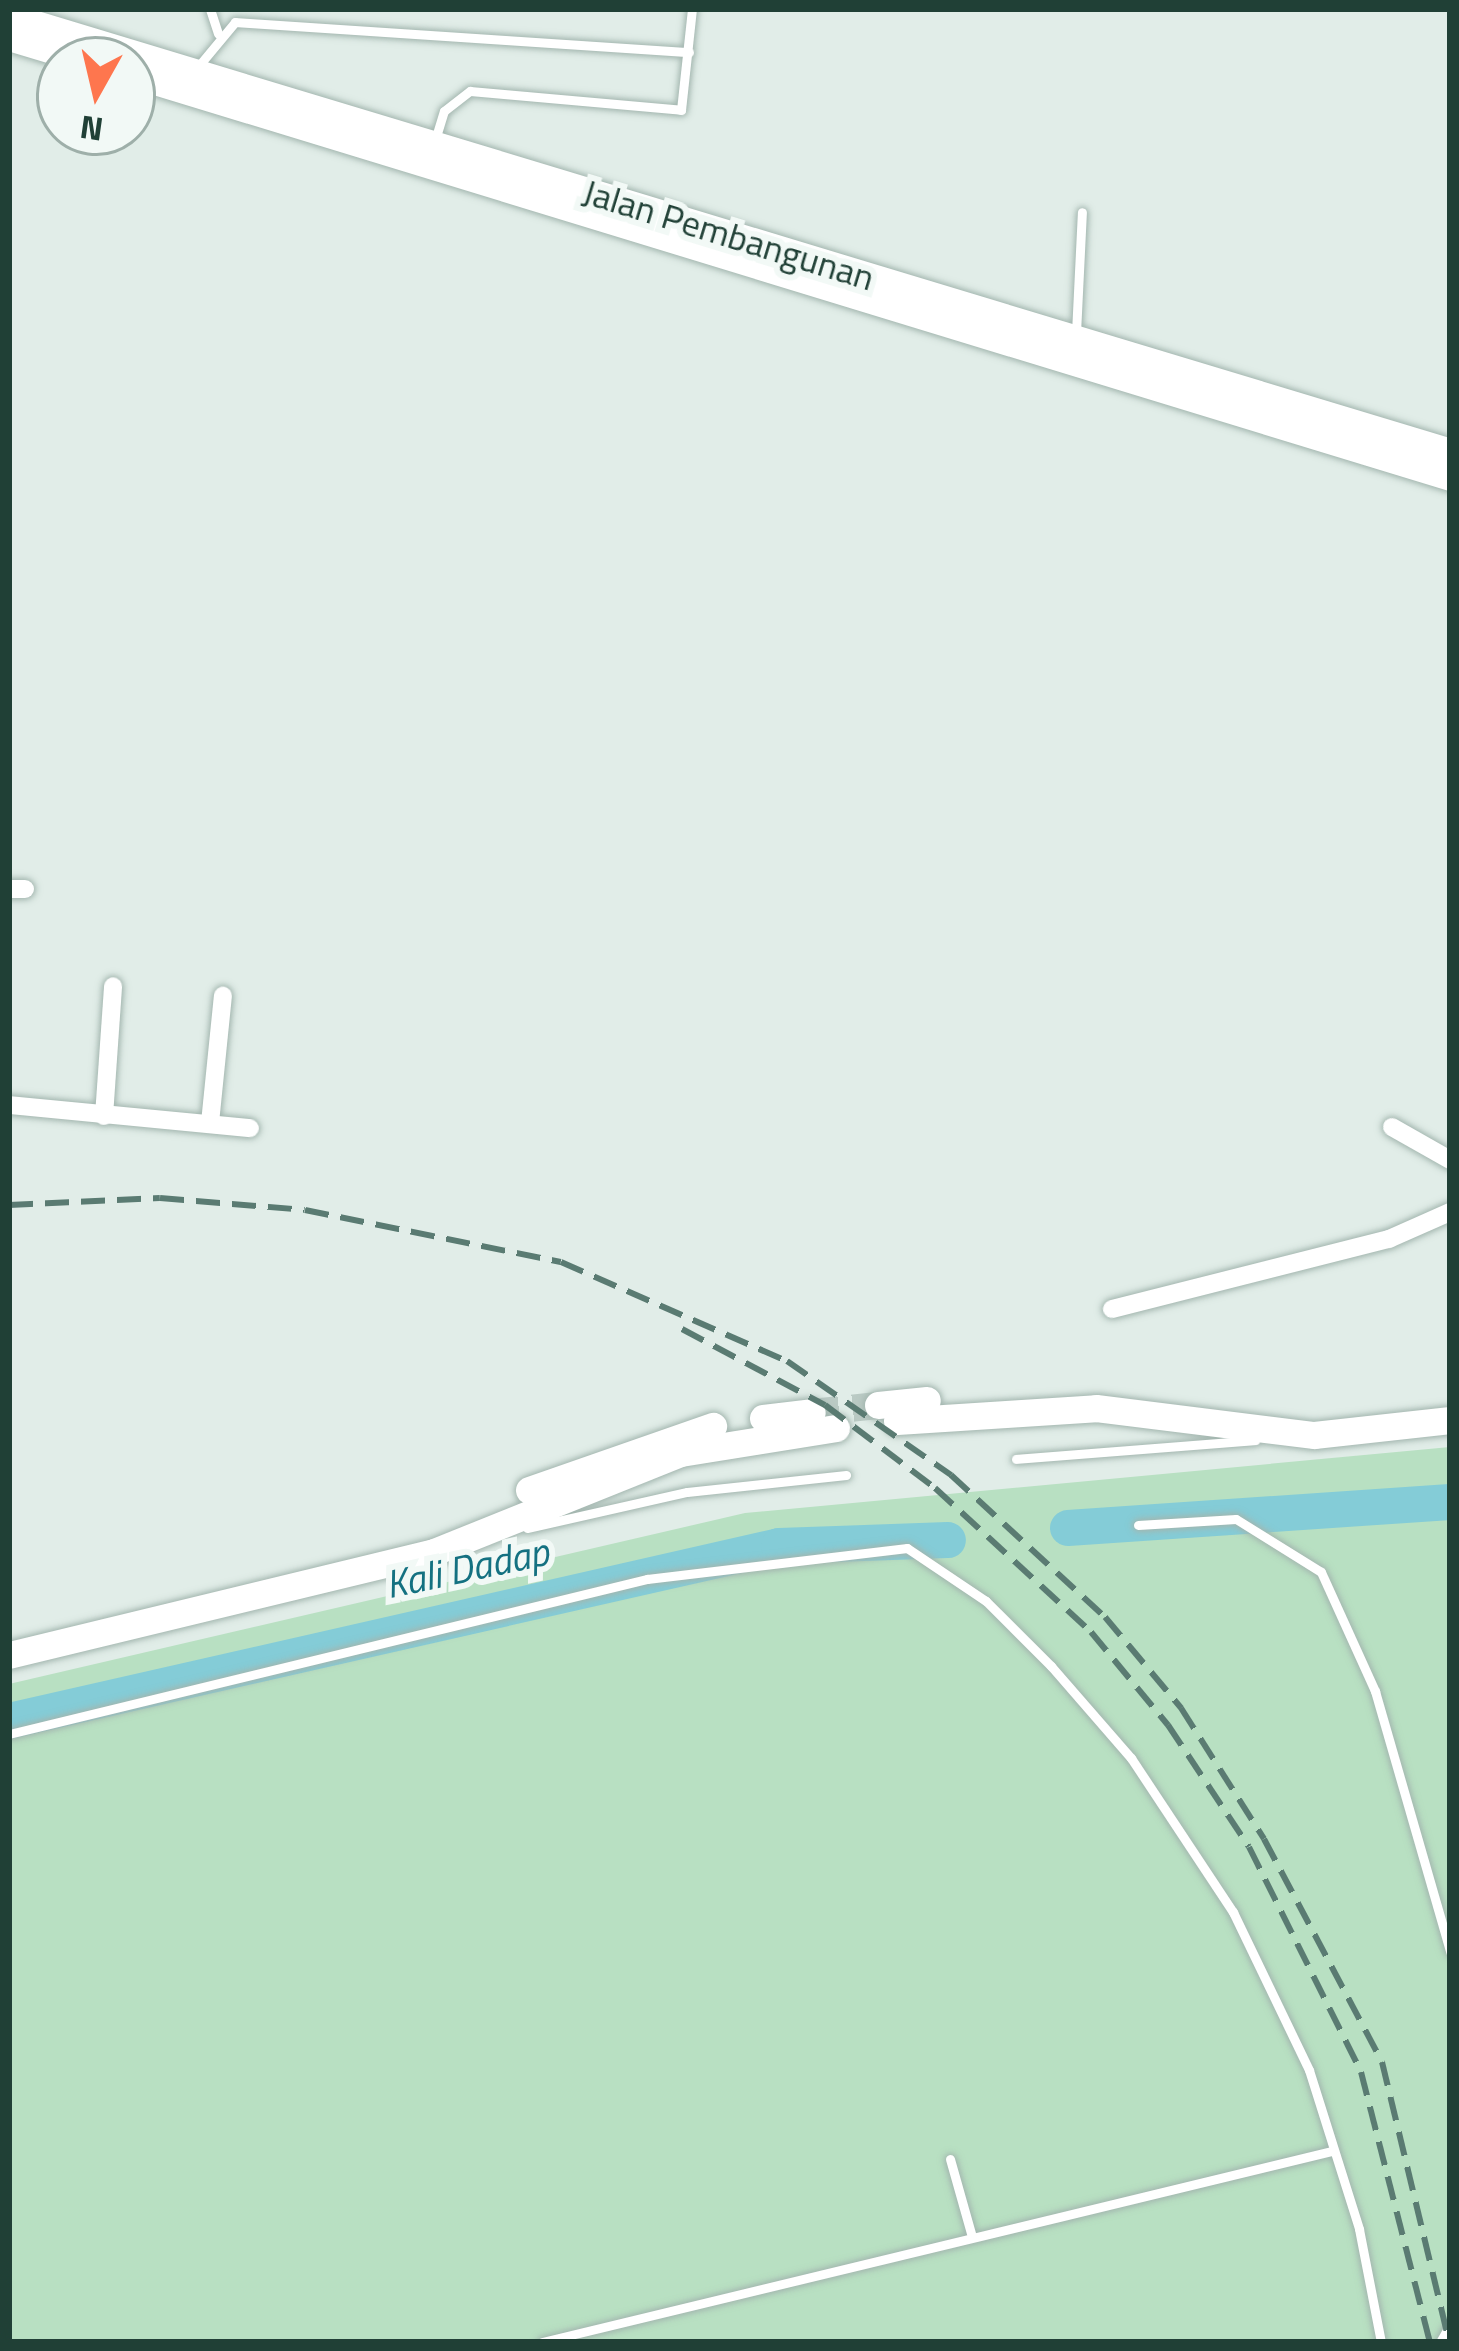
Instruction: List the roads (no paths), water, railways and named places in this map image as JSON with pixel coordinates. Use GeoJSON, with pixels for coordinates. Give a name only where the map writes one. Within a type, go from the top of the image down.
{"type":"FeatureCollection","features":[{"type":"Feature","properties":{"kind":"main road","name":"Jalan Pembangunan"},"geometry":{"type":"LineString","coordinates":[[9,16],[190,82],[1450,477]]}},
{"type":"Feature","properties":{"kind":"main road","name":"Jalan Pembangunan"},"geometry":{"type":"LineString","coordinates":[[156,77],[190,82]]}},
{"type":"Feature","properties":{"kind":"main road","name":"Jalan Pembangunan"},"geometry":{"type":"LineString","coordinates":[[430,156],[1076,338],[1450,452]]}},
{"type":"Feature","properties":{"kind":"main road"},"geometry":{"type":"LineString","coordinates":[[1372,1430],[1095,1390],[888,1413],[1096,1408],[1314,1435],[1372,1430],[1450,1420]]}},
{"type":"Feature","properties":{"kind":"main road"},"geometry":{"type":"LineString","coordinates":[[351,1572],[604,1457],[812,1412]]}},
{"type":"Feature","properties":{"kind":"main road"},"geometry":{"type":"LineString","coordinates":[[9,1654],[434,1552],[680,1453],[836,1428]]}},
{"type":"Feature","properties":{"kind":"street"},"geometry":{"type":"LineString","coordinates":[[104,1116],[113,986]]}},
{"type":"Feature","properties":{"kind":"street"},"geometry":{"type":"LineString","coordinates":[[210,1123],[223,996]]}},
{"type":"Feature","properties":{"kind":"street"},"geometry":{"type":"LineString","coordinates":[[9,1106],[250,1128]]}},
{"type":"Feature","properties":{"kind":"street"},"geometry":{"type":"LineString","coordinates":[[1392,1127],[1450,1160]]}},
{"type":"Feature","properties":{"kind":"street"},"geometry":{"type":"LineString","coordinates":[[1112,1310],[1389,1238],[1450,1212]]}},
{"type":"Feature","properties":{"kind":"lane"},"geometry":{"type":"LineString","coordinates":[[210,9],[218,34]]}},
{"type":"Feature","properties":{"kind":"lane"},"geometry":{"type":"LineString","coordinates":[[430,156],[444,111],[470,91],[681,110],[692,9]]}},
{"type":"Feature","properties":{"kind":"lane"},"geometry":{"type":"LineString","coordinates":[[190,82],[218,34],[236,22],[689,52]]}},
{"type":"Feature","properties":{"kind":"lane"},"geometry":{"type":"LineString","coordinates":[[1076,338],[1082,212]]}},
{"type":"Feature","properties":{"kind":"lane"},"geometry":{"type":"LineString","coordinates":[[1016,1460],[1314,1435]]}},
{"type":"Feature","properties":{"kind":"lane"},"geometry":{"type":"LineString","coordinates":[[434,1552],[623,1504],[846,1475]]}},
{"type":"Feature","properties":{"kind":"lane"},"geometry":{"type":"LineString","coordinates":[[1138,1525],[1236,1519],[1321,1573],[1376,1691],[1450,1951]]}},
{"type":"Feature","properties":{"kind":"lane"},"geometry":{"type":"LineString","coordinates":[[9,1734],[647,1580],[907,1548],[986,1600],[1051,1666],[1186,1835],[1285,2013],[1332,2151],[1381,2342]]}},
{"type":"Feature","properties":{"kind":"lane"},"geometry":{"type":"LineString","coordinates":[[542,2342],[1332,2151]]}},
{"type":"Feature","properties":{"kind":"lane"},"geometry":{"type":"LineString","coordinates":[[950,2159],[972,2236]]}},
{"type":"Feature","properties":{"kind":"lane"},"geometry":{"type":"LineString","coordinates":[[1440,2342],[1450,2325]]}},
{"type":"Feature","properties":{"kind":"waterway","name":"Kali Dadap"},"geometry":{"type":"LineString","coordinates":[[1068,1528],[1450,1502]]}},
{"type":"Feature","properties":{"kind":"waterway","name":"Kali Dadap"},"geometry":{"type":"LineString","coordinates":[[9,1721],[779,1546],[948,1540]]}},
{"type":"Feature","properties":{"kind":"tunnel"},"geometry":{"type":"LineString","coordinates":[[812,1412],[878,1405]]}},
{"type":"Feature","properties":{"kind":"railway"},"geometry":{"type":"LineString","coordinates":[[9,1205],[160,1198],[305,1210],[561,1262],[787,1361],[951,1475],[1105,1617],[1181,1708],[1264,1839],[1382,2062],[1449,2342]]}},
{"type":"Feature","properties":{"kind":"railway"},"geometry":{"type":"LineString","coordinates":[[682,1329],[825,1405],[935,1488],[1091,1632],[1168,1725],[1249,1847],[1361,2072],[1430,2342]]}}]}
